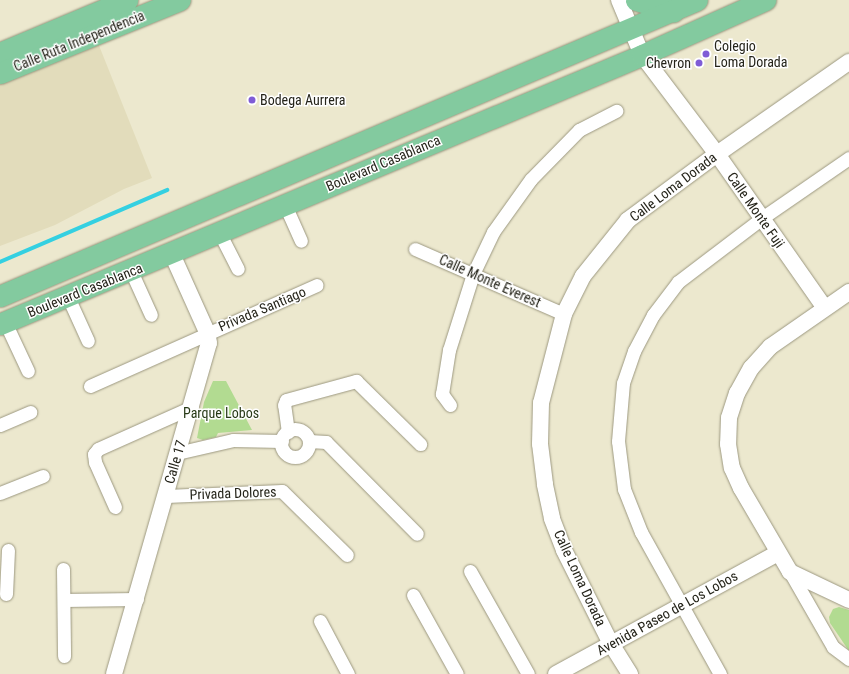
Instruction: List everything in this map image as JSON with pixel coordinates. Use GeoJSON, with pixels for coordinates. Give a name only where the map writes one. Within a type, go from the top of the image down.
{"type":"FeatureCollection","features":[{"type":"Feature","properties":{"kind":"main road","name":"Calle Ruta Independencia"},"geometry":{"type":"LineString","coordinates":[[0,53],[127,0]]}},
{"type":"Feature","properties":{"kind":"main road","name":"Calle Ruta Independencia"},"geometry":{"type":"LineString","coordinates":[[0,73],[180,0]]}},
{"type":"Feature","properties":{"kind":"main road"},"geometry":{"type":"LineString","coordinates":[[636,0],[673,11]]}},
{"type":"Feature","properties":{"kind":"main road","name":"Boulevard Casablanca"},"geometry":{"type":"LineString","coordinates":[[0,296],[631,30],[697,0]]}},
{"type":"Feature","properties":{"kind":"main road","name":"Boulevard Casablanca"},"geometry":{"type":"LineString","coordinates":[[2,323],[220,234],[416,148],[642,55],[765,0]]}},
{"type":"Feature","properties":{"kind":"street","name":"Calle Monte Fuji"},"geometry":{"type":"LineString","coordinates":[[619,0],[642,55],[717,154],[825,308]]}},
{"type":"Feature","properties":{"kind":"street","name":"Calle Loma Dorada"},"geometry":{"type":"LineString","coordinates":[[630,674],[612,644],[564,550],[552,518],[545,484],[540,444],[541,403],[564,314],[583,276],[628,220],[717,154],[849,62]]}},
{"type":"Feature","properties":{"kind":"street"},"geometry":{"type":"LineString","coordinates":[[450,405],[442,394],[449,350],[473,274],[493,232],[531,179],[579,130],[616,111]]}},
{"type":"Feature","properties":{"kind":"street"},"geometry":{"type":"LineString","coordinates":[[720,674],[641,532],[624,489],[618,441],[623,383],[634,351],[653,315],[678,282],[762,218],[849,158]]}},
{"type":"Feature","properties":{"kind":"street"},"geometry":{"type":"LineString","coordinates":[[285,205],[301,241]]}},
{"type":"Feature","properties":{"kind":"street"},"geometry":{"type":"LineString","coordinates":[[220,234],[238,269]]}},
{"type":"Feature","properties":{"kind":"street","name":"Calle Monte Everest"},"geometry":{"type":"LineString","coordinates":[[415,249],[564,314]]}},
{"type":"Feature","properties":{"kind":"street","name":"Calle 17"},"geometry":{"type":"LineString","coordinates":[[114,674],[166,496],[177,453],[192,407],[208,343],[207,332],[172,254]]}},
{"type":"Feature","properties":{"kind":"street"},"geometry":{"type":"LineString","coordinates":[[132,271],[151,315]]}},
{"type":"Feature","properties":{"kind":"street","name":"Privada Santiago"},"geometry":{"type":"LineString","coordinates":[[90,386],[207,332],[317,285]]}},
{"type":"Feature","properties":{"kind":"street"},"geometry":{"type":"LineString","coordinates":[[849,292],[770,347],[751,368],[736,393],[729,418],[728,444],[732,468],[740,488],[833,647],[849,659]]}},
{"type":"Feature","properties":{"kind":"street"},"geometry":{"type":"LineString","coordinates":[[68,297],[88,341]]}},
{"type":"Feature","properties":{"kind":"street"},"geometry":{"type":"LineString","coordinates":[[2,323],[28,371]]}},
{"type":"Feature","properties":{"kind":"street"},"geometry":{"type":"LineString","coordinates":[[177,453],[233,440],[285,436],[300,430],[307,435],[309,441],[307,451],[295,457],[283,450],[285,436],[284,405],[286,400],[356,381],[420,444]]}},
{"type":"Feature","properties":{"kind":"street"},"geometry":{"type":"LineString","coordinates":[[115,507],[95,462],[94,454],[98,449],[192,407]]}},
{"type":"Feature","properties":{"kind":"street"},"geometry":{"type":"LineString","coordinates":[[0,425],[30,412]]}},
{"type":"Feature","properties":{"kind":"street"},"geometry":{"type":"LineString","coordinates":[[309,441],[326,442],[417,534]]}},
{"type":"Feature","properties":{"kind":"street"},"geometry":{"type":"LineString","coordinates":[[0,493],[43,476]]}},
{"type":"Feature","properties":{"kind":"street","name":"Privada Dolores"},"geometry":{"type":"LineString","coordinates":[[166,496],[282,491],[347,555]]}},
{"type":"Feature","properties":{"kind":"street"},"geometry":{"type":"LineString","coordinates":[[6,594],[3,572],[8,550]]}},
{"type":"Feature","properties":{"kind":"street","name":"Avenida Paseo de Los Lobos"},"geometry":{"type":"LineString","coordinates":[[556,674],[778,553]]}},
{"type":"Feature","properties":{"kind":"street"},"geometry":{"type":"LineString","coordinates":[[63,569],[64,656]]}},
{"type":"Feature","properties":{"kind":"street"},"geometry":{"type":"LineString","coordinates":[[470,570],[528,674]]}},
{"type":"Feature","properties":{"kind":"street"},"geometry":{"type":"LineString","coordinates":[[790,572],[849,600]]}},
{"type":"Feature","properties":{"kind":"street"},"geometry":{"type":"LineString","coordinates":[[413,595],[457,674]]}},
{"type":"Feature","properties":{"kind":"street"},"geometry":{"type":"LineString","coordinates":[[64,600],[136,599]]}},
{"type":"Feature","properties":{"kind":"street"},"geometry":{"type":"LineString","coordinates":[[320,622],[348,674]]}},
{"type":"Feature","properties":{"kind":"shaded area"},"geometry":{"type":"Polygon","coordinates":[[[98,43],[152,178],[124,189],[55,225],[0,246],[0,84],[98,43]]]}},
{"type":"Feature","properties":{"kind":"green space","name":"Parque Lobos"},"geometry":{"type":"Polygon","coordinates":[[[213,381],[226,381],[252,430],[218,433],[216,437],[203,440],[197,438],[204,402],[213,381]]]}},
{"type":"Feature","properties":{"kind":"green space"},"geometry":{"type":"Polygon","coordinates":[[[839,607],[849,610],[849,651],[830,623],[829,617],[833,609],[839,607]]]}},
{"type":"Feature","properties":{"kind":"waterway"},"geometry":{"type":"LineString","coordinates":[[0,262],[167,190]]}},
{"type":"Feature","properties":{"kind":"place","name":"Colegio Loma Dorada"},"geometry":{"type":"Point","coordinates":[706,54]}},
{"type":"Feature","properties":{"kind":"place","name":"Chevron"},"geometry":{"type":"Point","coordinates":[699,63]}},
{"type":"Feature","properties":{"kind":"place","name":"Bodega Aurrera"},"geometry":{"type":"Point","coordinates":[252,100]}}]}
